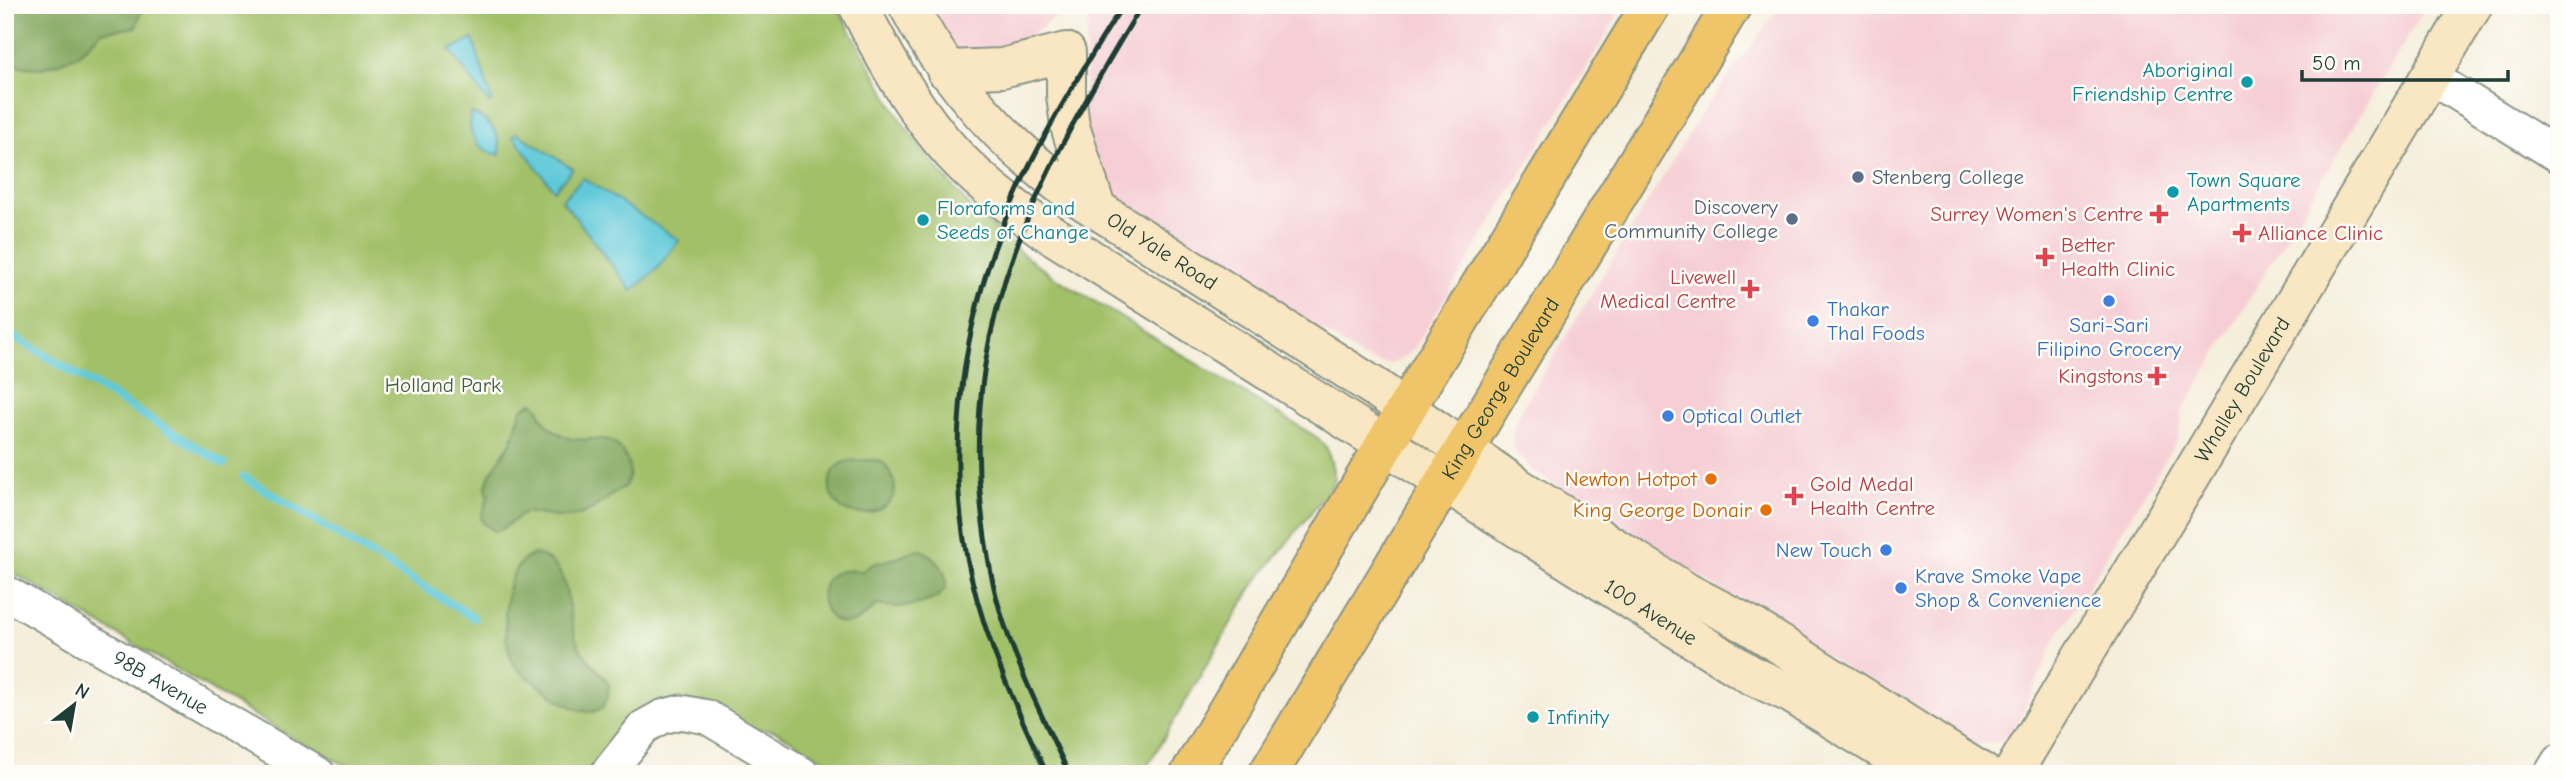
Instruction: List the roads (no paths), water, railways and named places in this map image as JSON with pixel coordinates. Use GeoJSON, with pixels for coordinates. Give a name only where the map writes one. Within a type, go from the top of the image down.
{"type":"FeatureCollection","features":[{"type":"Feature","properties":{"kind":"main road"},"geometry":{"type":"LineString","coordinates":[[858,5],[886,59],[942,142],[989,189],[1043,229],[1385,444]]}},
{"type":"Feature","properties":{"kind":"main road","name":"Old Yale Road"},"geometry":{"type":"LineString","coordinates":[[908,5],[946,70],[978,111],[1035,167],[1463,448]]}},
{"type":"Feature","properties":{"kind":"main road"},"geometry":{"type":"LineString","coordinates":[[1190,774],[1385,444],[1651,5]]}},
{"type":"Feature","properties":{"kind":"main road","name":"King George Boulevard"},"geometry":{"type":"LineString","coordinates":[[1268,774],[1732,5]]}},
{"type":"Feature","properties":{"kind":"main road","name":"Whalley Boulevard"},"geometry":{"type":"LineString","coordinates":[[2012,774],[2473,5]]}},
{"type":"Feature","properties":{"kind":"main road"},"geometry":{"type":"LineString","coordinates":[[946,70],[1002,68],[1066,52],[1066,95],[1070,126],[1096,208]]}},
{"type":"Feature","properties":{"kind":"main road","name":"100 Avenue"},"geometry":{"type":"LineString","coordinates":[[1385,444],[1751,675],[1792,694],[1922,774]]}},
{"type":"Feature","properties":{"kind":"main road","name":"100 Avenue"},"geometry":{"type":"LineString","coordinates":[[1463,448],[1542,502],[1686,592],[1751,626],[1984,774]]}},
{"type":"Feature","properties":{"kind":"street"},"geometry":{"type":"LineString","coordinates":[[2431,77],[2559,156]]}},
{"type":"Feature","properties":{"kind":"street","name":"98B Avenue"},"geometry":{"type":"LineString","coordinates":[[5,592],[317,774]]}},
{"type":"Feature","properties":{"kind":"street"},"geometry":{"type":"LineString","coordinates":[[607,774],[644,727],[662,717],[681,712],[706,717],[802,774]]}},
{"type":"Feature","properties":{"kind":"street"},"geometry":{"type":"LineString","coordinates":[[2551,774],[2559,761]]}},
{"type":"Feature","properties":{"kind":"water"},"geometry":{"type":"Polygon","coordinates":[[[473,39],[492,101],[489,103],[450,50],[473,39]]]}},
{"type":"Feature","properties":{"kind":"water"},"geometry":{"type":"Polygon","coordinates":[[[471,113],[493,129],[499,141],[500,155],[485,150],[475,141],[470,128],[471,113]]]}},
{"type":"Feature","properties":{"kind":"water"},"geometry":{"type":"Polygon","coordinates":[[[517,133],[573,169],[554,190],[513,136],[517,133]]]}},
{"type":"Feature","properties":{"kind":"water"},"geometry":{"type":"Polygon","coordinates":[[[583,178],[679,240],[657,269],[632,291],[562,200],[583,178]]]}},
{"type":"Feature","properties":{"kind":"waterway"},"geometry":{"type":"LineString","coordinates":[[5,331],[224,464]]}},
{"type":"Feature","properties":{"kind":"waterway"},"geometry":{"type":"LineString","coordinates":[[244,477],[375,557]]}},
{"type":"Feature","properties":{"kind":"waterway"},"geometry":{"type":"LineString","coordinates":[[383,562],[474,618]]}},
{"type":"Feature","properties":{"kind":"railway"},"geometry":{"type":"LineString","coordinates":[[1047,774],[994,652],[971,576],[963,534],[959,490],[960,403],[975,316],[1000,233],[1025,174],[1056,116],[1123,5]]}},
{"type":"Feature","properties":{"kind":"railway"},"geometry":{"type":"LineString","coordinates":[[1069,774],[1018,662],[999,609],[992,579],[981,504],[979,434],[985,367],[998,303],[1018,242],[1044,182],[1074,123],[1142,5]]}},
{"type":"Feature","properties":{"kind":"place","name":"Aboriginal Friendship Centre"},"geometry":{"type":"Point","coordinates":[2247,82]}},
{"type":"Feature","properties":{"kind":"place","name":"Stenberg College"},"geometry":{"type":"Point","coordinates":[1858,177]}},
{"type":"Feature","properties":{"kind":"place","name":"Town Square Apartments"},"geometry":{"type":"Point","coordinates":[2173,192]}},
{"type":"Feature","properties":{"kind":"place","name":"Surrey Women's Centre"},"geometry":{"type":"Point","coordinates":[2159,214]}},
{"type":"Feature","properties":{"kind":"place","name":"Discovery Community College"},"geometry":{"type":"Point","coordinates":[1792,219]}},
{"type":"Feature","properties":{"kind":"place","name":"Floraforms and Seeds of Change"},"geometry":{"type":"Point","coordinates":[923,220]}},
{"type":"Feature","properties":{"kind":"place","name":"Alliance Clinic"},"geometry":{"type":"Point","coordinates":[2242,233]}},
{"type":"Feature","properties":{"kind":"place","name":"Better Health Clinic"},"geometry":{"type":"Point","coordinates":[2045,257]}},
{"type":"Feature","properties":{"kind":"place","name":"Livewell Medical Centre"},"geometry":{"type":"Point","coordinates":[1750,289]}},
{"type":"Feature","properties":{"kind":"place","name":"Sari-Sari Filipino Grocery"},"geometry":{"type":"Point","coordinates":[2109,301]}},
{"type":"Feature","properties":{"kind":"place","name":"Thakar Thal Foods"},"geometry":{"type":"Point","coordinates":[1813,321]}},
{"type":"Feature","properties":{"kind":"place","name":"Kingstons"},"geometry":{"type":"Point","coordinates":[2157,376]}},
{"type":"Feature","properties":{"kind":"place","name":"Optical Outlet"},"geometry":{"type":"Point","coordinates":[1668,416]}},
{"type":"Feature","properties":{"kind":"place","name":"Newton Hotpot"},"geometry":{"type":"Point","coordinates":[1711,479]}},
{"type":"Feature","properties":{"kind":"place","name":"Gold Medal Health Centre"},"geometry":{"type":"Point","coordinates":[1794,496]}},
{"type":"Feature","properties":{"kind":"place","name":"King George Donair"},"geometry":{"type":"Point","coordinates":[1766,510]}},
{"type":"Feature","properties":{"kind":"place","name":"New Touch"},"geometry":{"type":"Point","coordinates":[1886,550]}},
{"type":"Feature","properties":{"kind":"place","name":"Krave Smoke Vape Shop & Convenience"},"geometry":{"type":"Point","coordinates":[1901,588]}},
{"type":"Feature","properties":{"kind":"place","name":"Infinity"},"geometry":{"type":"Point","coordinates":[1533,717]}},
{"type":"Feature","properties":{"kind":"park label","name":"Holland Park"},"geometry":{"type":"Point","coordinates":[443,385]}}]}
